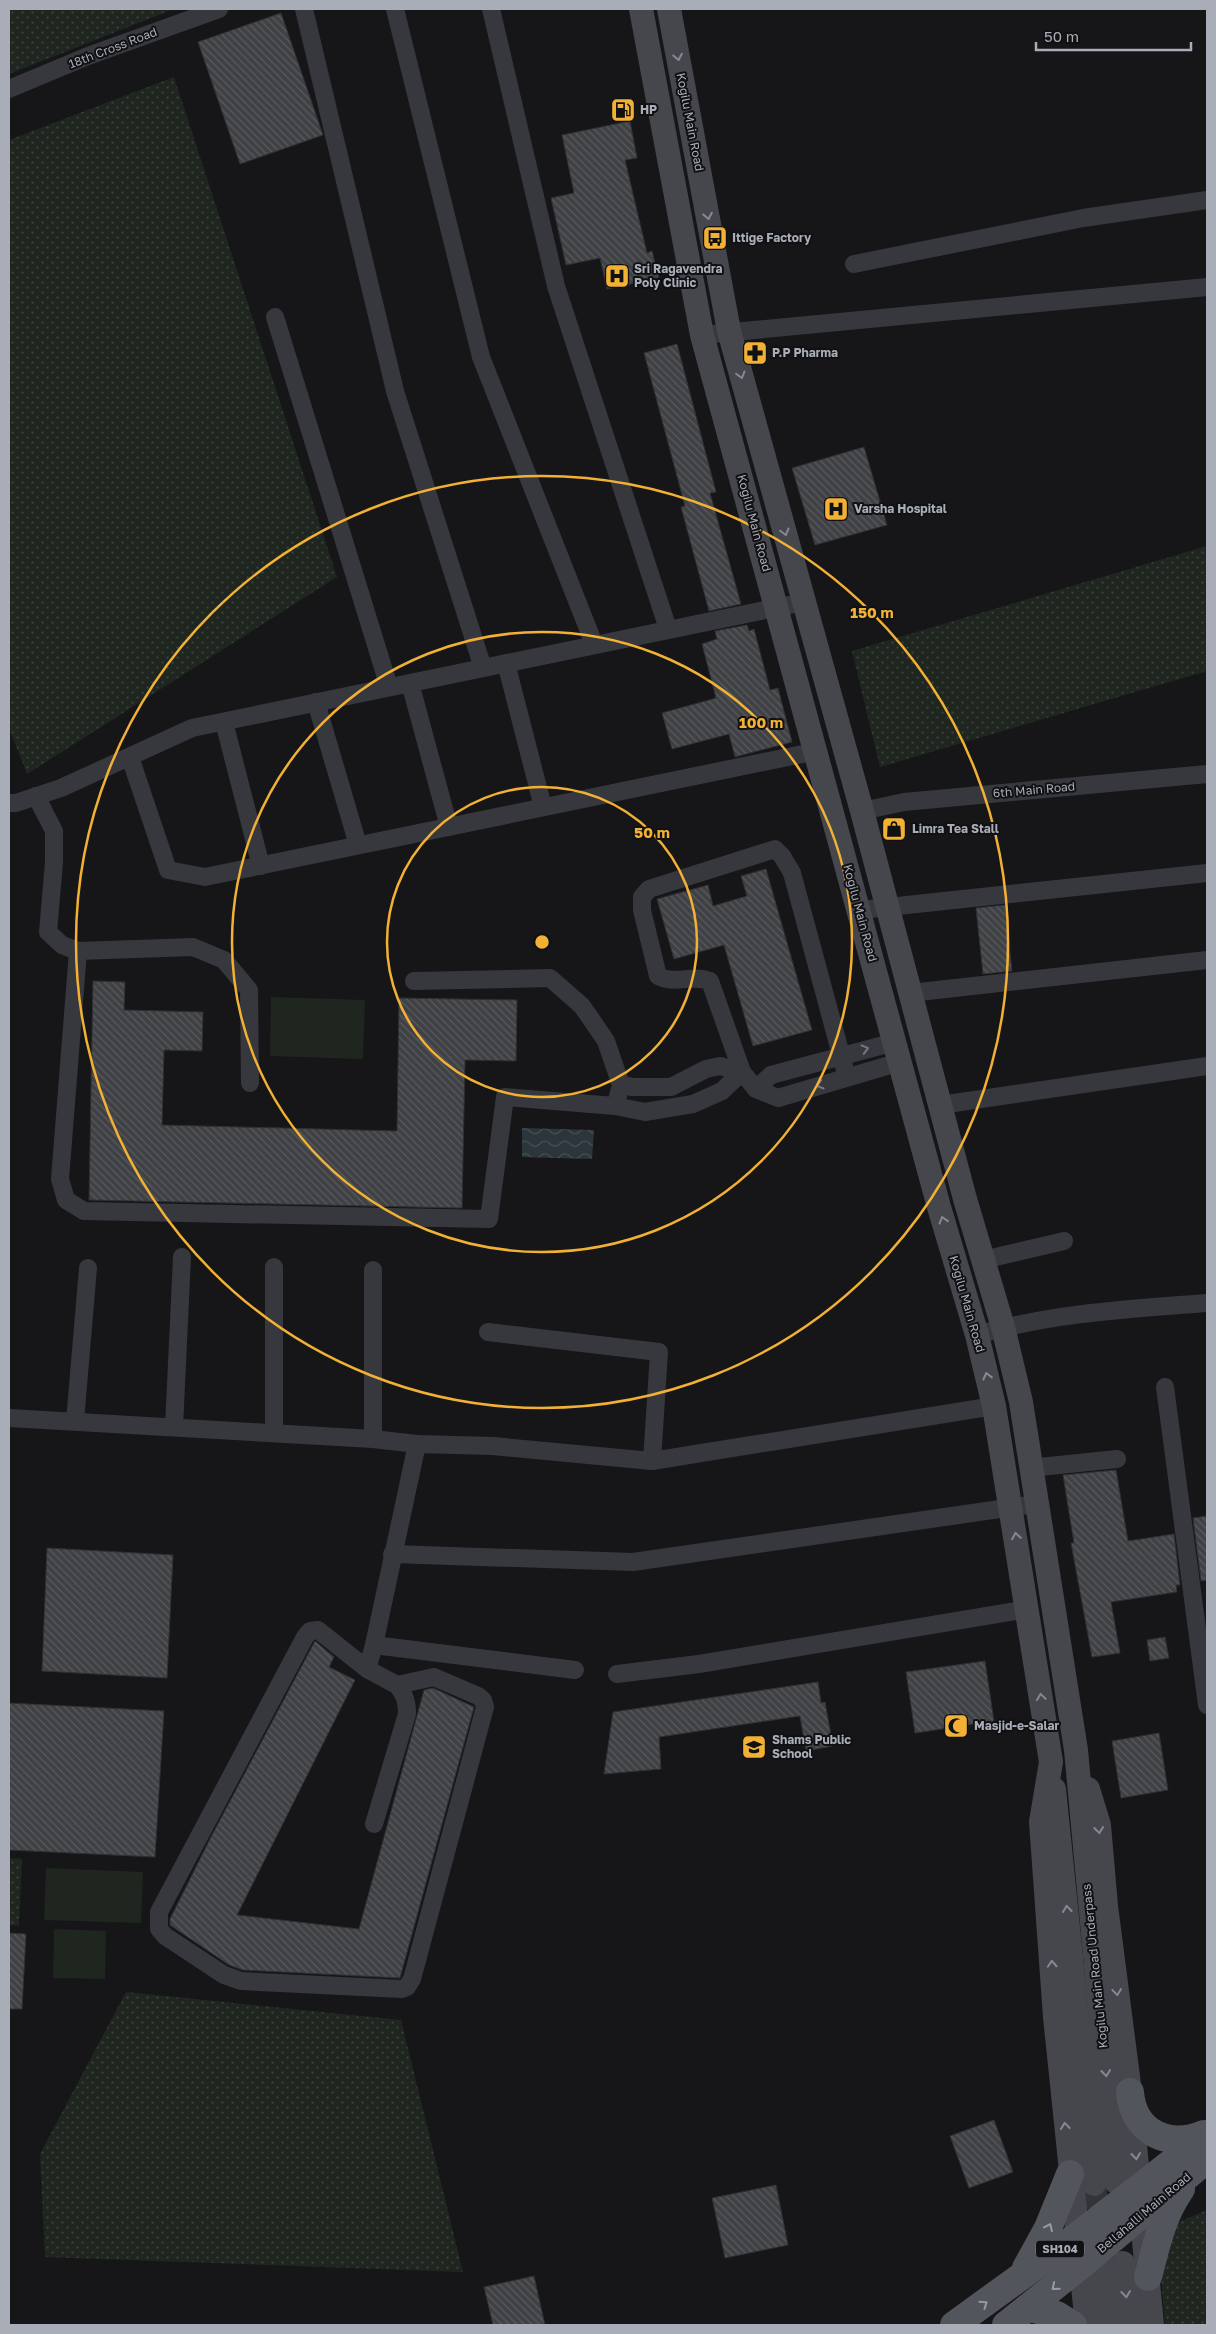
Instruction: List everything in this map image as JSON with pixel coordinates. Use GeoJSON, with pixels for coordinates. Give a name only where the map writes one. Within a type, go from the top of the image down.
{"type":"FeatureCollection","features":[{"type":"Feature","properties":{"kind":"main road","name":"Kogilu Main Road"},"geometry":{"type":"LineString","coordinates":[[641,9],[702,335],[860,910],[939,1207],[977,1335],[994,1406],[1028,1609],[1050,1762],[1041,1822],[1054,2017],[1105,2182]]}},
{"type":"Feature","properties":{"kind":"main road","name":"Kogilu Main Road"},"geometry":{"type":"LineString","coordinates":[[669,9],[729,331],[862,812],[940,1105],[983,1260],[1004,1327],[1021,1402],[1035,1504],[1076,1750]]}},
{"type":"Feature","properties":{"kind":"main road"},"geometry":{"type":"LineString","coordinates":[[1076,1750],[1100,1825],[1106,1906],[1130,2103],[1135,2114],[1146,2127],[1160,2137],[1182,2140],[1207,2134]]}},
{"type":"Feature","properties":{"kind":"main road","name":"Kogilu Main Road Underpass"},"geometry":{"type":"LineString","coordinates":[[1076,1750],[1105,2182]]}},
{"type":"Feature","properties":{"kind":"main road","name":"Kogilu Main Road Underpass"},"geometry":{"type":"LineString","coordinates":[[1050,1762],[1105,2182]]}},
{"type":"Feature","properties":{"kind":"main road"},"geometry":{"type":"LineString","coordinates":[[1129,2325],[1102,2265],[1077,2236],[1105,2182],[1130,2092]]}},
{"type":"Feature","properties":{"kind":"main road","name":"Bellahalli Main Road"},"geometry":{"type":"LineString","coordinates":[[1105,2182],[1207,2134]]}},
{"type":"Feature","properties":{"kind":"main road"},"geometry":{"type":"LineString","coordinates":[[1148,2277],[1158,2234],[1166,2214],[1183,2185],[1204,2162]]}},
{"type":"Feature","properties":{"kind":"main road","name":"Bellahalli Main Road"},"geometry":{"type":"LineString","coordinates":[[1102,2265],[1142,2214],[1204,2162]]}},
{"type":"Feature","properties":{"kind":"main road"},"geometry":{"type":"LineString","coordinates":[[1105,2182],[1142,2214],[1152,2325]]}},
{"type":"Feature","properties":{"kind":"main road"},"geometry":{"type":"LineString","coordinates":[[1014,2283],[1039,2247],[1105,2182]]}},
{"type":"Feature","properties":{"kind":"main road","name":"SH104"},"geometry":{"type":"LineString","coordinates":[[954,2325],[1014,2283],[1106,2213],[1105,2182]]}},
{"type":"Feature","properties":{"kind":"main road"},"geometry":{"type":"LineString","coordinates":[[1087,2325],[1102,2265]]}},
{"type":"Feature","properties":{"kind":"main road"},"geometry":{"type":"LineString","coordinates":[[1102,2265],[1109,2325]]}},
{"type":"Feature","properties":{"kind":"main road","name":"SH104"},"geometry":{"type":"LineString","coordinates":[[1006,2325],[1030,2308],[1102,2265]]}},
{"type":"Feature","properties":{"kind":"main road"},"geometry":{"type":"LineString","coordinates":[[1030,2308],[1057,2315],[1073,2325]]}},
{"type":"Feature","properties":{"kind":"street","name":"18th Cross Road"},"geometry":{"type":"LineString","coordinates":[[9,89],[88,56],[218,9]]}},
{"type":"Feature","properties":{"kind":"street"},"geometry":{"type":"LineString","coordinates":[[304,9],[395,391],[482,668]]}},
{"type":"Feature","properties":{"kind":"street"},"geometry":{"type":"LineString","coordinates":[[395,9],[481,357],[594,644]]}},
{"type":"Feature","properties":{"kind":"street"},"geometry":{"type":"LineString","coordinates":[[490,9],[556,286],[668,629]]}},
{"type":"Feature","properties":{"kind":"street"},"geometry":{"type":"LineString","coordinates":[[854,264],[1084,218],[1207,200]]}},
{"type":"Feature","properties":{"kind":"street"},"geometry":{"type":"LineString","coordinates":[[702,335],[1207,287]]}},
{"type":"Feature","properties":{"kind":"street"},"geometry":{"type":"LineString","coordinates":[[275,317],[388,687]]}},
{"type":"Feature","properties":{"kind":"street"},"geometry":{"type":"LineString","coordinates":[[11,799],[36,796],[61,788],[192,728],[777,606],[804,602]]}},
{"type":"Feature","properties":{"kind":"street"},"geometry":{"type":"LineString","coordinates":[[506,663],[542,807]]}},
{"type":"Feature","properties":{"kind":"street"},"geometry":{"type":"LineString","coordinates":[[410,683],[449,827]]}},
{"type":"Feature","properties":{"kind":"street"},"geometry":{"type":"LineString","coordinates":[[316,702],[358,845]]}},
{"type":"Feature","properties":{"kind":"street"},"geometry":{"type":"LineString","coordinates":[[224,722],[261,866]]}},
{"type":"Feature","properties":{"kind":"street"},"geometry":{"type":"LineString","coordinates":[[130,757],[168,870],[205,877],[816,750]]}},
{"type":"Feature","properties":{"kind":"street","name":"6th Main Road"},"geometry":{"type":"LineString","coordinates":[[862,812],[904,802],[1207,774]]}},
{"type":"Feature","properties":{"kind":"street"},"geometry":{"type":"LineString","coordinates":[[36,796],[54,832],[54,862],[48,932],[62,945],[78,951],[193,946],[224,960],[249,990],[250,1083]]}},
{"type":"Feature","properties":{"kind":"street"},"geometry":{"type":"LineString","coordinates":[[847,1077],[792,874],[782,856],[775,850],[650,889],[642,897],[642,910],[658,976],[667,981],[702,978],[710,981],[742,1072],[756,1089],[778,1098],[847,1077],[898,1052]]}},
{"type":"Feature","properties":{"kind":"street"},"geometry":{"type":"LineString","coordinates":[[860,910],[1207,872]]}},
{"type":"Feature","properties":{"kind":"street"},"geometry":{"type":"LineString","coordinates":[[78,951],[60,1179],[66,1200],[84,1211],[489,1219],[505,1098],[616,1106],[644,1112],[693,1104],[722,1092],[742,1072]]}},
{"type":"Feature","properties":{"kind":"street"},"geometry":{"type":"LineString","coordinates":[[910,994],[1207,960]]}},
{"type":"Feature","properties":{"kind":"street"},"geometry":{"type":"LineString","coordinates":[[414,981],[550,978],[582,1006],[606,1041],[621,1085],[616,1106]]}},
{"type":"Feature","properties":{"kind":"street"},"geometry":{"type":"LineString","coordinates":[[756,1089],[771,1075],[841,1056],[898,1052]]}},
{"type":"Feature","properties":{"kind":"street"},"geometry":{"type":"LineString","coordinates":[[621,1085],[633,1087],[671,1087],[706,1069],[720,1066],[742,1072]]}},
{"type":"Feature","properties":{"kind":"street"},"geometry":{"type":"LineString","coordinates":[[940,1105],[1207,1066]]}},
{"type":"Feature","properties":{"kind":"street"},"geometry":{"type":"LineString","coordinates":[[983,1260],[1064,1241]]}},
{"type":"Feature","properties":{"kind":"street"},"geometry":{"type":"LineString","coordinates":[[174,1427],[182,1257]]}},
{"type":"Feature","properties":{"kind":"street"},"geometry":{"type":"LineString","coordinates":[[274,1267],[274,1432]]}},
{"type":"Feature","properties":{"kind":"street"},"geometry":{"type":"LineString","coordinates":[[75,1421],[88,1268]]}},
{"type":"Feature","properties":{"kind":"street"},"geometry":{"type":"LineString","coordinates":[[373,1270],[373,1439]]}},
{"type":"Feature","properties":{"kind":"street"},"geometry":{"type":"LineString","coordinates":[[977,1335],[1004,1327],[1093,1312],[1207,1303]]}},
{"type":"Feature","properties":{"kind":"street"},"geometry":{"type":"LineString","coordinates":[[488,1332],[659,1352],[652,1461]]}},
{"type":"Feature","properties":{"kind":"street"},"geometry":{"type":"LineString","coordinates":[[1165,1387],[1206,1685],[1207,1705]]}},
{"type":"Feature","properties":{"kind":"street"},"geometry":{"type":"LineString","coordinates":[[9,1418],[274,1432],[417,1444],[493,1446],[652,1461],[994,1406]]}},
{"type":"Feature","properties":{"kind":"street"},"geometry":{"type":"LineString","coordinates":[[367,1669],[374,1645],[417,1444]]}},
{"type":"Feature","properties":{"kind":"street"},"geometry":{"type":"LineString","coordinates":[[1030,1468],[1117,1459]]}},
{"type":"Feature","properties":{"kind":"street"},"geometry":{"type":"LineString","coordinates":[[392,1554],[633,1562],[1035,1504]]}},
{"type":"Feature","properties":{"kind":"street"},"geometry":{"type":"LineString","coordinates":[[617,1674],[709,1662],[1028,1609]]}},
{"type":"Feature","properties":{"kind":"street"},"geometry":{"type":"LineString","coordinates":[[374,1824],[407,1714],[407,1703],[397,1685],[367,1669],[318,1630],[310,1630],[159,1912],[159,1928],[165,1936],[224,1975],[241,1981],[402,1989],[407,1987],[412,1979],[485,1707],[483,1700],[478,1696],[434,1677],[397,1685]]}},
{"type":"Feature","properties":{"kind":"street"},"geometry":{"type":"LineString","coordinates":[[374,1645],[575,1670]]}},
{"type":"Feature","properties":{"kind":"shaded area"},"geometry":{"type":"Polygon","coordinates":[[[9,9],[174,9],[9,74],[9,9]]]}},
{"type":"Feature","properties":{"kind":"shaded area"},"geometry":{"type":"Polygon","coordinates":[[[174,77],[337,577],[27,774],[9,728],[9,140],[174,77]]]}},
{"type":"Feature","properties":{"kind":"shaded area"},"geometry":{"type":"Polygon","coordinates":[[[1207,546],[1207,671],[880,767],[852,651],[1207,546]]]}},
{"type":"Feature","properties":{"kind":"shaded area"},"geometry":{"type":"Polygon","coordinates":[[[271,997],[365,1000],[363,1059],[270,1056],[271,997]]]}},
{"type":"Feature","properties":{"kind":"shaded area"},"geometry":{"type":"Polygon","coordinates":[[[9,1858],[22,1859],[19,1926],[9,1925],[9,1858]]]}},
{"type":"Feature","properties":{"kind":"shaded area"},"geometry":{"type":"Polygon","coordinates":[[[46,1868],[143,1872],[141,1923],[44,1920],[46,1868]]]}},
{"type":"Feature","properties":{"kind":"shaded area"},"geometry":{"type":"Polygon","coordinates":[[[54,1929],[106,1931],[105,1979],[53,1978],[54,1929]]]}},
{"type":"Feature","properties":{"kind":"shaded area"},"geometry":{"type":"Polygon","coordinates":[[[126,1992],[401,2020],[463,2272],[45,2257],[40,2154],[126,1992]]]}},
{"type":"Feature","properties":{"kind":"shaded area"},"geometry":{"type":"Polygon","coordinates":[[[1207,2210],[1207,2325],[1165,2325],[1161,2277],[1176,2223],[1207,2210]]]}},
{"type":"Feature","properties":{"kind":"water"},"geometry":{"type":"Polygon","coordinates":[[[522,1128],[594,1130],[592,1159],[522,1157],[522,1128]]]}},
{"type":"Feature","properties":{"kind":"building"},"geometry":{"type":"Polygon","coordinates":[[[281,13],[323,135],[240,164],[198,42],[281,13]]]}},
{"type":"Feature","properties":{"kind":"building"},"geometry":{"type":"Polygon","coordinates":[[[630,121],[637,158],[625,160],[647,253],[652,251],[659,278],[607,289],[600,258],[566,265],[551,198],[574,193],[562,135],[630,121]]]}},
{"type":"Feature","properties":{"kind":"building"},"geometry":{"type":"Polygon","coordinates":[[[677,344],[716,492],[710,493],[741,604],[709,611],[681,507],[685,506],[644,353],[677,344]]]}},
{"type":"Feature","properties":{"kind":"building"},"geometry":{"type":"Polygon","coordinates":[[[864,447],[887,525],[815,545],[792,468],[864,447]]]}},
{"type":"Feature","properties":{"kind":"building"},"geometry":{"type":"Polygon","coordinates":[[[747,625],[749,631],[754,629],[770,690],[778,688],[792,742],[735,757],[729,734],[672,749],[662,713],[716,698],[702,644],[717,639],[715,631],[747,625]]]}},
{"type":"Feature","properties":{"kind":"building"},"geometry":{"type":"Polygon","coordinates":[[[766,869],[812,1030],[753,1046],[724,945],[674,959],[657,899],[708,885],[713,906],[747,896],[741,876],[766,869]]]}},
{"type":"Feature","properties":{"kind":"building"},"geometry":{"type":"Polygon","coordinates":[[[1005,905],[1012,971],[983,974],[976,908],[1005,905]]]}},
{"type":"Feature","properties":{"kind":"building"},"geometry":{"type":"Polygon","coordinates":[[[93,981],[125,982],[124,1010],[203,1012],[202,1051],[164,1050],[162,1125],[397,1131],[399,998],[517,1000],[516,1061],[465,1060],[462,1208],[89,1200],[93,981]]]}},
{"type":"Feature","properties":{"kind":"building"},"geometry":{"type":"Polygon","coordinates":[[[1116,1470],[1128,1541],[1174,1534],[1180,1585],[1176,1585],[1177,1592],[1111,1602],[1120,1653],[1092,1657],[1071,1543],[1074,1543],[1063,1475],[1116,1470]]]}},
{"type":"Feature","properties":{"kind":"building"},"geometry":{"type":"Polygon","coordinates":[[[1207,1516],[1207,1580],[1201,1581],[1193,1518],[1207,1516]]]}},
{"type":"Feature","properties":{"kind":"building"},"geometry":{"type":"Polygon","coordinates":[[[47,1548],[173,1555],[167,1678],[42,1671],[47,1548]]]}},
{"type":"Feature","properties":{"kind":"building"},"geometry":{"type":"Polygon","coordinates":[[[1165,1637],[1169,1658],[1150,1661],[1147,1640],[1165,1637]]]}},
{"type":"Feature","properties":{"kind":"building"},"geometry":{"type":"Polygon","coordinates":[[[315,1641],[334,1657],[329,1667],[355,1680],[237,1915],[359,1929],[424,1690],[433,1688],[474,1707],[400,1978],[243,1970],[229,1965],[170,1925],[170,1919],[212,1835],[315,1641]]]}},
{"type":"Feature","properties":{"kind":"building"},"geometry":{"type":"Polygon","coordinates":[[[985,1661],[994,1721],[915,1733],[906,1672],[985,1661]]]}},
{"type":"Feature","properties":{"kind":"building"},"geometry":{"type":"Polygon","coordinates":[[[818,1682],[821,1703],[825,1702],[833,1746],[806,1751],[800,1716],[659,1737],[661,1769],[604,1774],[613,1712],[818,1682]]]}},
{"type":"Feature","properties":{"kind":"building"},"geometry":{"type":"Polygon","coordinates":[[[9,1703],[164,1711],[155,1857],[9,1850],[9,1703]]]}},
{"type":"Feature","properties":{"kind":"building"},"geometry":{"type":"Polygon","coordinates":[[[1159,1733],[1168,1790],[1121,1798],[1112,1741],[1159,1733]]]}},
{"type":"Feature","properties":{"kind":"building"},"geometry":{"type":"Polygon","coordinates":[[[9,1933],[26,1934],[22,2009],[9,2009],[9,1933]]]}},
{"type":"Feature","properties":{"kind":"building"},"geometry":{"type":"Polygon","coordinates":[[[994,2120],[1013,2172],[969,2188],[950,2136],[994,2120]]]}},
{"type":"Feature","properties":{"kind":"building"},"geometry":{"type":"Polygon","coordinates":[[[776,2185],[788,2245],[725,2258],[712,2198],[776,2185]]]}},
{"type":"Feature","properties":{"kind":"building"},"geometry":{"type":"Polygon","coordinates":[[[534,2276],[545,2325],[493,2325],[484,2287],[534,2276]]]}},
{"type":"Feature","properties":{"kind":"tunnel"},"geometry":{"type":"LineString","coordinates":[[1094,2184],[1100,2236]]}},
{"type":"Feature","properties":{"kind":"place","name":"HP"},"geometry":{"type":"Point","coordinates":[623,110]}},
{"type":"Feature","properties":{"kind":"place","name":"Ittige Factory"},"geometry":{"type":"Point","coordinates":[715,238]}},
{"type":"Feature","properties":{"kind":"place","name":"Sri Ragavendra Poly Clinic"},"geometry":{"type":"Point","coordinates":[617,276]}},
{"type":"Feature","properties":{"kind":"place","name":"P.P Pharma"},"geometry":{"type":"Point","coordinates":[755,353]}},
{"type":"Feature","properties":{"kind":"place","name":"Varsha Hospital"},"geometry":{"type":"Point","coordinates":[836,509]}},
{"type":"Feature","properties":{"kind":"place","name":"Limra Tea Stall"},"geometry":{"type":"Point","coordinates":[894,829]}},
{"type":"Feature","properties":{"kind":"place","name":"Masjid-e-Salar"},"geometry":{"type":"Point","coordinates":[956,1726]}},
{"type":"Feature","properties":{"kind":"place","name":"Shams Public School"},"geometry":{"type":"Point","coordinates":[754,1747]}}]}
